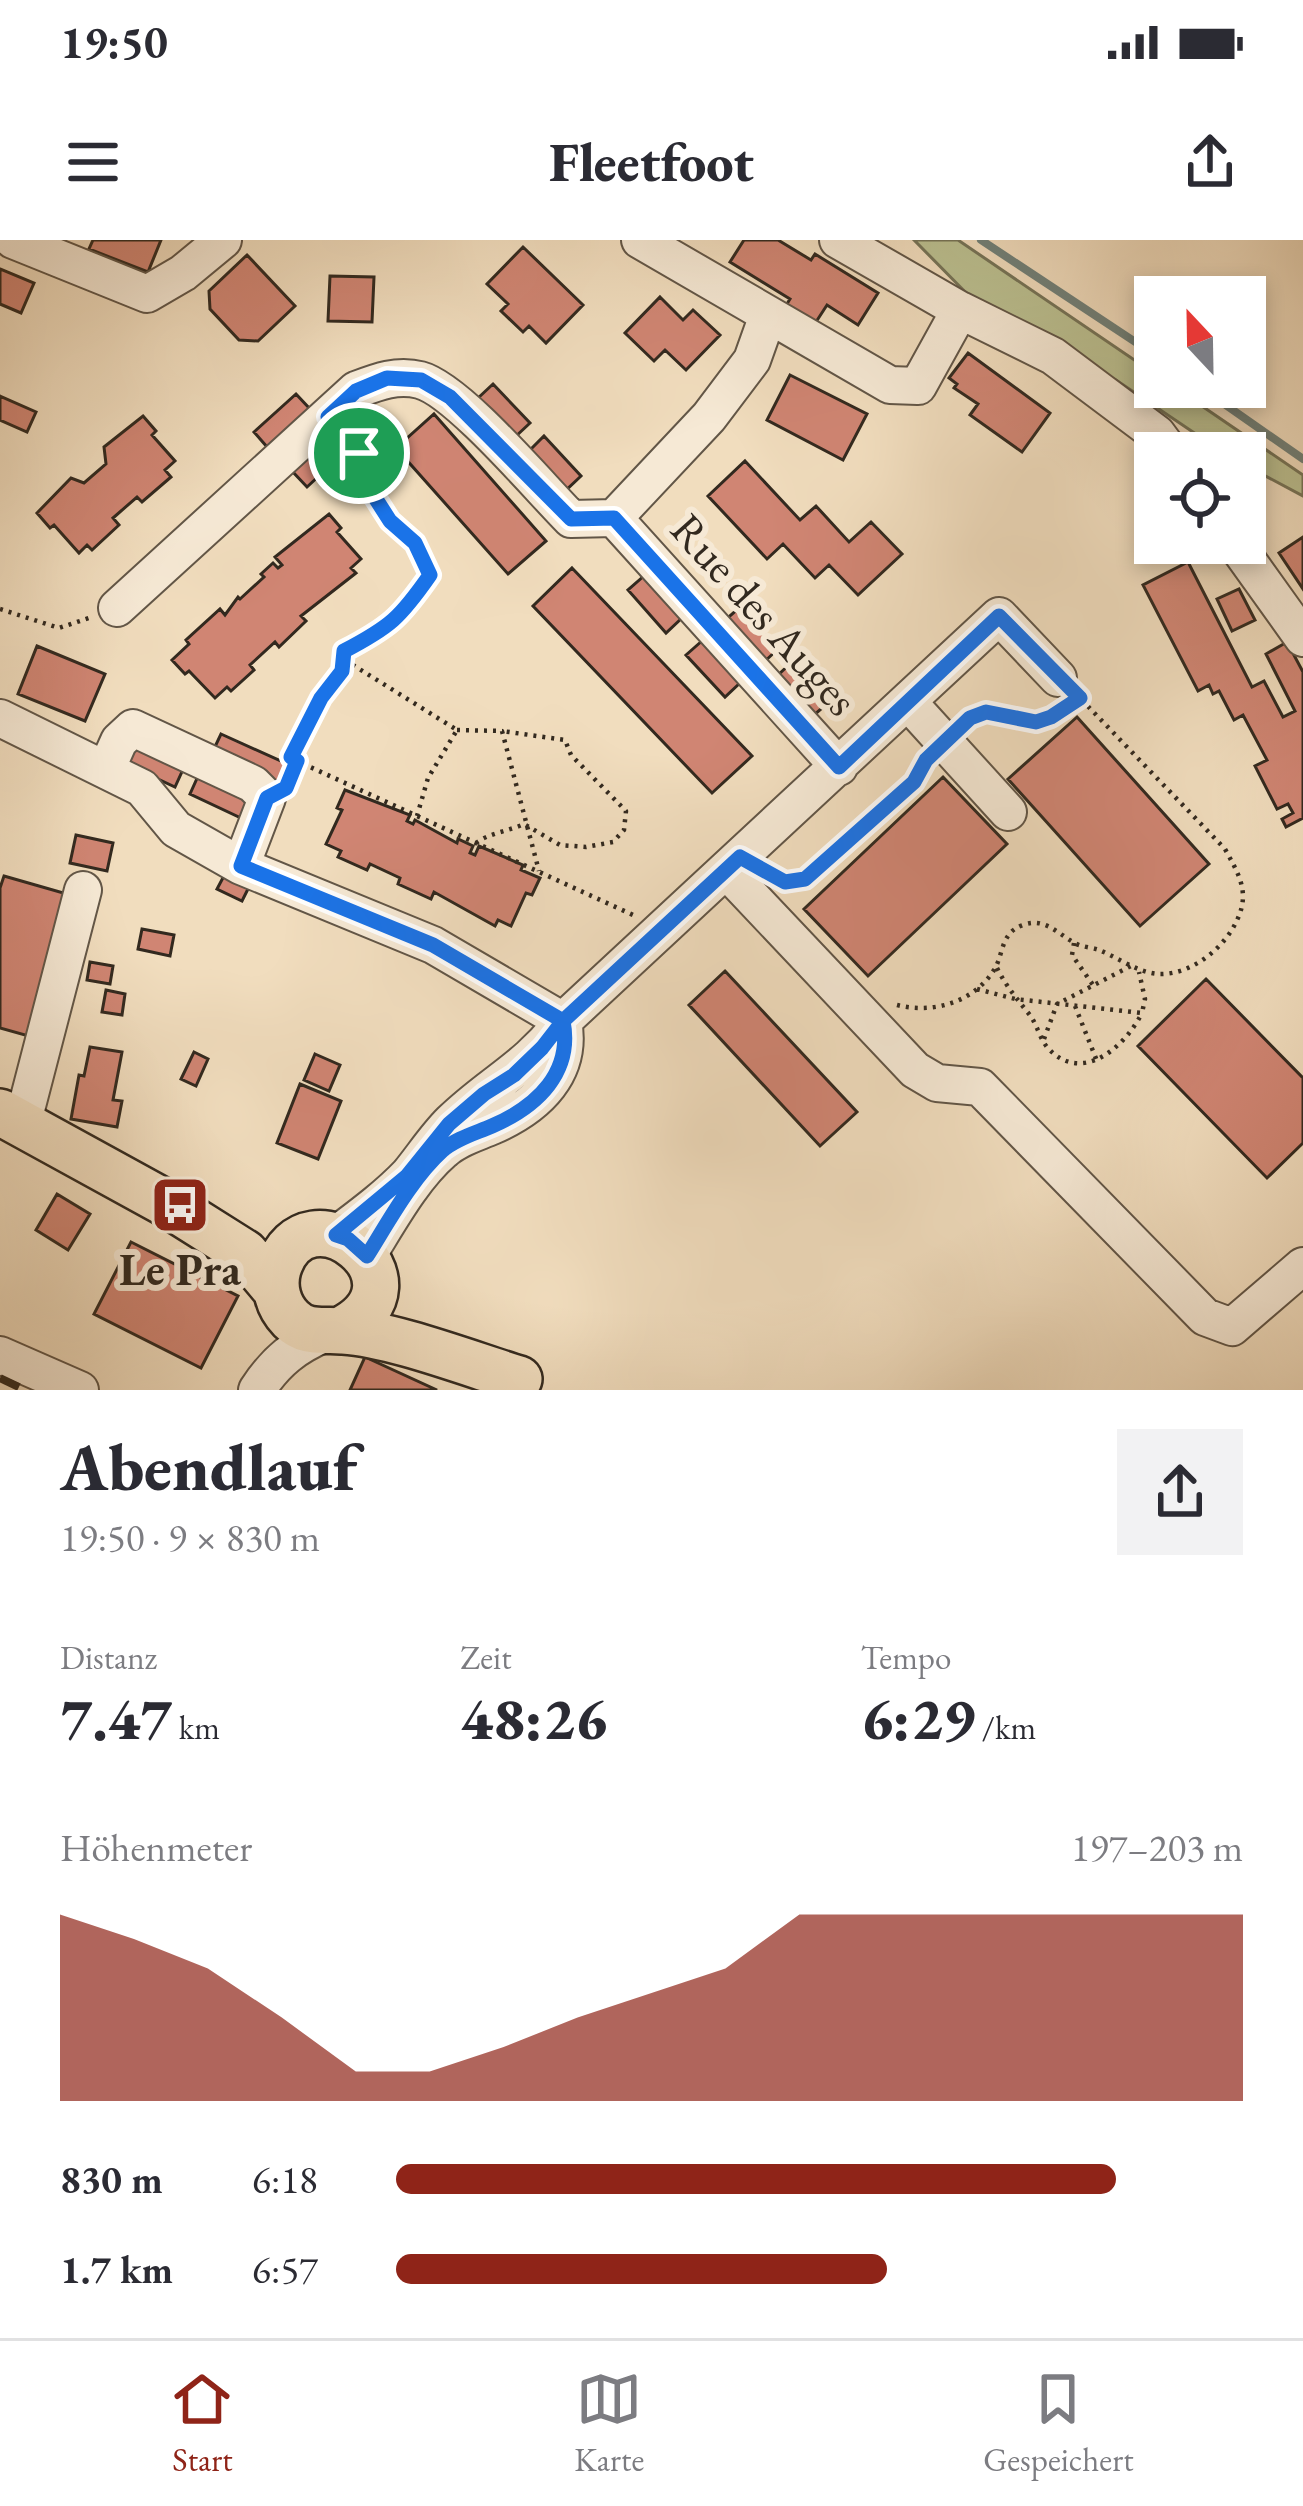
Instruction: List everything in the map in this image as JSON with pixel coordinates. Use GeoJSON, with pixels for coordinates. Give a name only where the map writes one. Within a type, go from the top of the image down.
{"type":"FeatureCollection","features":[{"type":"Feature","properties":{"kind":"main road"},"geometry":{"type":"LineString","coordinates":[[11,1119],[164,1202],[245,1253],[298,1324],[533,1384]]}},
{"type":"Feature","properties":{"kind":"main road"},"geometry":{"type":"LineString","coordinates":[[164,1202],[346,1254],[413,1321],[533,1384]]}},
{"type":"Feature","properties":{"kind":"main road"},"geometry":{"type":"LineString","coordinates":[[278,1297],[282,1259],[346,1254]]}},
{"type":"Feature","properties":{"kind":"main road"},"geometry":{"type":"LineString","coordinates":[[334,1331],[364,1314],[346,1254]]}},
{"type":"Feature","properties":{"kind":"street"},"geometry":{"type":"LineString","coordinates":[[13,240],[147,294],[183,273],[223,240]]}},
{"type":"Feature","properties":{"kind":"street"},"geometry":{"type":"LineString","coordinates":[[640,240],[890,385],[918,386],[960,310]]}},
{"type":"Feature","properties":{"kind":"street"},"geometry":{"type":"LineString","coordinates":[[838,240],[960,310],[1053,356],[1154,432]]}},
{"type":"Feature","properties":{"kind":"street"},"geometry":{"type":"LineString","coordinates":[[614,518],[709,417],[752,360],[768,315]]}},
{"type":"Feature","properties":{"kind":"street","name":"Rue des Auges"},"geometry":{"type":"LineString","coordinates":[[117,608],[356,391],[387,378],[421,380],[450,397],[571,519],[614,518],[839,767]]}},
{"type":"Feature","properties":{"kind":"street"},"geometry":{"type":"LineString","coordinates":[[1250,564],[1303,638]]}},
{"type":"Feature","properties":{"kind":"street"},"geometry":{"type":"LineString","coordinates":[[563,1021],[999,616],[1069,688]]}},
{"type":"Feature","properties":{"kind":"street"},"geometry":{"type":"LineString","coordinates":[[908,702],[1008,812]]}},
{"type":"Feature","properties":{"kind":"street"},"geometry":{"type":"LineString","coordinates":[[0,718],[142,788],[176,829],[241,866],[433,945],[563,1021],[567,1044],[561,1069],[533,1101],[443,1150],[405,1198],[346,1254]]}},
{"type":"Feature","properties":{"kind":"street"},"geometry":{"type":"LineString","coordinates":[[106,770],[119,741],[133,728],[253,784],[267,798],[241,866]]}},
{"type":"Feature","properties":{"kind":"street"},"geometry":{"type":"LineString","coordinates":[[733,864],[915,1070],[937,1083],[980,1087],[1204,1317],[1232,1327],[1303,1266]]}},
{"type":"Feature","properties":{"kind":"street"},"geometry":{"type":"LineString","coordinates":[[11,1119],[83,890]]}},
{"type":"Feature","properties":{"kind":"street"},"geometry":{"type":"LineString","coordinates":[[265,1378],[279,1340],[278,1297]]}},
{"type":"Feature","properties":{"kind":"street"},"geometry":{"type":"LineString","coordinates":[[265,1378],[302,1343],[334,1331]]}},
{"type":"Feature","properties":{"kind":"street"},"geometry":{"type":"LineString","coordinates":[[0,1355],[80,1390]]}},
{"type":"Feature","properties":{"kind":"path"},"geometry":{"type":"LineString","coordinates":[[328,417],[359,453],[374,496],[390,521],[415,543],[430,575],[387,629],[344,651],[345,660],[291,757],[636,916],[678,914]]}},
{"type":"Feature","properties":{"kind":"path"},"geometry":{"type":"LineString","coordinates":[[0,609],[59,628],[117,608]]}},
{"type":"Feature","properties":{"kind":"path"},"geometry":{"type":"LineString","coordinates":[[345,660],[457,730],[502,730],[565,740],[571,755],[626,811],[623,830],[613,842],[586,847],[560,845],[524,824]]}},
{"type":"Feature","properties":{"kind":"path"},"geometry":{"type":"LineString","coordinates":[[733,864],[785,882],[805,879],[914,782],[926,760],[970,718],[986,712],[1036,722],[1051,717],[1069,688],[1225,850],[1241,878],[1245,901],[1237,923],[1201,962],[1181,971],[1157,974],[1139,969],[1074,943],[1045,924],[1024,925],[1007,936],[996,966],[976,989],[928,1011],[886,1000]]}},
{"type":"Feature","properties":{"kind":"path"},"geometry":{"type":"LineString","coordinates":[[417,816],[428,778],[457,730]]}},
{"type":"Feature","properties":{"kind":"path"},"geometry":{"type":"LineString","coordinates":[[502,730],[538,872]]}},
{"type":"Feature","properties":{"kind":"path"},"geometry":{"type":"LineString","coordinates":[[267,798],[286,788],[297,761]]}},
{"type":"Feature","properties":{"kind":"path"},"geometry":{"type":"LineString","coordinates":[[476,843],[524,824]]}},
{"type":"Feature","properties":{"kind":"path"},"geometry":{"type":"LineString","coordinates":[[1074,943],[1072,955],[1093,986]]}},
{"type":"Feature","properties":{"kind":"path"},"geometry":{"type":"LineString","coordinates":[[996,966],[1033,1018],[1043,1042],[1072,1063],[1097,1061],[1116,1049],[1142,1013],[1139,969]]}},
{"type":"Feature","properties":{"kind":"path"},"geometry":{"type":"LineString","coordinates":[[1043,1042],[1057,1004],[1131,966]]}},
{"type":"Feature","properties":{"kind":"path"},"geometry":{"type":"LineString","coordinates":[[976,989],[1016,999],[1142,1013]]}},
{"type":"Feature","properties":{"kind":"path"},"geometry":{"type":"LineString","coordinates":[[1075,1006],[1097,1061]]}},
{"type":"Feature","properties":{"kind":"green space"},"geometry":{"type":"Polygon","coordinates":[[[914,240],[958,240],[1134,360],[1134,392],[1116,380],[984,311],[914,240]]]}},
{"type":"Feature","properties":{"kind":"green space"},"geometry":{"type":"Polygon","coordinates":[[[1157,408],[1205,408],[1240,432],[1193,432],[1157,408]]]}},
{"type":"Feature","properties":{"kind":"green space"},"geometry":{"type":"Polygon","coordinates":[[[1266,450],[1303,475],[1303,496],[1266,476],[1266,450]]]}},
{"type":"Feature","properties":{"kind":"building"},"geometry":{"type":"Polygon","coordinates":[[[93,240],[161,240],[148,272],[89,249],[93,240]]]}},
{"type":"Feature","properties":{"kind":"building"},"geometry":{"type":"Polygon","coordinates":[[[744,240],[778,240],[811,260],[815,254],[878,293],[858,325],[827,305],[814,325],[785,307],[790,299],[730,262],[744,240]]]}},
{"type":"Feature","properties":{"kind":"building"},"geometry":{"type":"Polygon","coordinates":[[[523,247],[583,305],[546,343],[529,326],[523,332],[501,311],[508,304],[487,284],[523,247]]]}},
{"type":"Feature","properties":{"kind":"building"},"geometry":{"type":"Polygon","coordinates":[[[247,255],[295,306],[258,341],[239,340],[210,309],[209,291],[247,255]]]}},
{"type":"Feature","properties":{"kind":"building"},"geometry":{"type":"Polygon","coordinates":[[[0,269],[34,283],[21,313],[0,304],[0,269]]]}},
{"type":"Feature","properties":{"kind":"building"},"geometry":{"type":"Polygon","coordinates":[[[330,276],[374,277],[372,322],[328,321],[330,276]]]}},
{"type":"Feature","properties":{"kind":"building"},"geometry":{"type":"Polygon","coordinates":[[[660,297],[683,320],[693,310],[720,335],[686,370],[665,350],[654,361],[625,333],[660,297]]]}},
{"type":"Feature","properties":{"kind":"building"},"geometry":{"type":"Polygon","coordinates":[[[968,353],[1050,413],[1022,452],[970,415],[978,404],[954,388],[957,384],[949,378],[968,353]]]}},
{"type":"Feature","properties":{"kind":"building"},"geometry":{"type":"Polygon","coordinates":[[[790,375],[867,414],[843,460],[767,420],[790,375]]]}},
{"type":"Feature","properties":{"kind":"building"},"geometry":{"type":"Polygon","coordinates":[[[493,384],[530,423],[514,438],[477,399],[493,384]]]}},
{"type":"Feature","properties":{"kind":"building"},"geometry":{"type":"Polygon","coordinates":[[[296,394],[310,409],[268,448],[254,432],[296,394]]]}},
{"type":"Feature","properties":{"kind":"building"},"geometry":{"type":"Polygon","coordinates":[[[0,396],[36,412],[27,432],[0,420],[0,396]]]}},
{"type":"Feature","properties":{"kind":"building"},"geometry":{"type":"Polygon","coordinates":[[[434,414],[546,541],[508,574],[396,448],[434,414]]]}},
{"type":"Feature","properties":{"kind":"building"},"geometry":{"type":"Polygon","coordinates":[[[143,416],[156,431],[152,435],[175,461],[165,470],[171,477],[142,502],[137,497],[113,518],[119,525],[92,550],[87,545],[79,553],[37,513],[71,478],[84,483],[106,464],[104,447],[143,416]]]}},
{"type":"Feature","properties":{"kind":"building"},"geometry":{"type":"Polygon","coordinates":[[[334,433],[349,448],[307,487],[292,471],[334,433]]]}},
{"type":"Feature","properties":{"kind":"building"},"geometry":{"type":"Polygon","coordinates":[[[544,436],[581,476],[564,492],[528,452],[544,436]]]}},
{"type":"Feature","properties":{"kind":"building"},"geometry":{"type":"Polygon","coordinates":[[[745,461],[800,520],[816,506],[849,542],[871,522],[902,554],[858,595],[829,565],[815,578],[783,544],[767,559],[708,496],[745,461]]]}},
{"type":"Feature","properties":{"kind":"building"},"geometry":{"type":"Polygon","coordinates":[[[329,514],[341,528],[337,532],[361,559],[351,568],[356,573],[301,616],[306,621],[279,647],[275,642],[250,665],[254,670],[231,691],[227,687],[215,698],[172,660],[189,644],[186,640],[220,609],[225,615],[273,563],[278,568],[282,565],[275,557],[329,514]]]}},
{"type":"Feature","properties":{"kind":"building"},"geometry":{"type":"Polygon","coordinates":[[[1303,537],[1303,589],[1279,553],[1303,537]]]}},
{"type":"Feature","properties":{"kind":"building"},"geometry":{"type":"Polygon","coordinates":[[[1189,564],[1252,687],[1264,681],[1283,717],[1295,711],[1266,654],[1287,642],[1303,672],[1303,818],[1286,827],[1282,819],[1293,813],[1288,804],[1277,809],[1255,766],[1267,760],[1243,715],[1234,720],[1219,691],[1213,694],[1209,685],[1198,691],[1143,585],[1189,564]]]}},
{"type":"Feature","properties":{"kind":"building"},"geometry":{"type":"Polygon","coordinates":[[[572,568],[752,756],[712,793],[533,606],[572,568]]]}},
{"type":"Feature","properties":{"kind":"building"},"geometry":{"type":"Polygon","coordinates":[[[645,575],[683,617],[666,633],[628,590],[645,575]]]}},
{"type":"Feature","properties":{"kind":"building"},"geometry":{"type":"Polygon","coordinates":[[[1239,589],[1255,620],[1232,631],[1217,599],[1239,589]]]}},
{"type":"Feature","properties":{"kind":"building"},"geometry":{"type":"Polygon","coordinates":[[[740,607],[778,649],[763,663],[724,621],[740,607]]]}},
{"type":"Feature","properties":{"kind":"building"},"geometry":{"type":"Polygon","coordinates":[[[703,640],[741,682],[725,697],[686,655],[703,640]]]}},
{"type":"Feature","properties":{"kind":"building"},"geometry":{"type":"Polygon","coordinates":[[[37,646],[105,674],[85,721],[18,694],[37,646]]]}},
{"type":"Feature","properties":{"kind":"building"},"geometry":{"type":"Polygon","coordinates":[[[793,661],[829,702],[813,716],[777,676],[793,661]]]}},
{"type":"Feature","properties":{"kind":"building"},"geometry":{"type":"Polygon","coordinates":[[[1077,717],[1209,864],[1140,926],[1008,779],[1077,717]]]}},
{"type":"Feature","properties":{"kind":"building"},"geometry":{"type":"Polygon","coordinates":[[[221,734],[292,766],[284,785],[212,753],[221,734]]]}},
{"type":"Feature","properties":{"kind":"building"},"geometry":{"type":"Polygon","coordinates":[[[136,742],[185,765],[175,787],[126,764],[136,742]]]}},
{"type":"Feature","properties":{"kind":"building"},"geometry":{"type":"Polygon","coordinates":[[[199,774],[251,797],[241,818],[190,794],[199,774]]]}},
{"type":"Feature","properties":{"kind":"building"},"geometry":{"type":"Polygon","coordinates":[[[943,777],[1007,844],[868,976],[804,909],[943,777]]]}},
{"type":"Feature","properties":{"kind":"building"},"geometry":{"type":"Polygon","coordinates":[[[345,790],[410,815],[407,821],[413,824],[415,820],[457,843],[458,839],[473,846],[470,853],[475,855],[479,846],[523,865],[521,870],[540,878],[532,895],[526,893],[511,926],[498,920],[495,926],[434,892],[431,899],[370,864],[367,870],[338,857],[341,851],[326,844],[342,810],[337,808],[345,790]]]}},
{"type":"Feature","properties":{"kind":"building"},"geometry":{"type":"Polygon","coordinates":[[[76,835],[113,843],[107,871],[70,863],[76,835]]]}},
{"type":"Feature","properties":{"kind":"building"},"geometry":{"type":"Polygon","coordinates":[[[226,872],[251,883],[242,901],[217,889],[226,872]]]}},
{"type":"Feature","properties":{"kind":"building"},"geometry":{"type":"Polygon","coordinates":[[[4,876],[74,896],[32,1037],[0,1028],[0,888],[4,876]]]}},
{"type":"Feature","properties":{"kind":"building"},"geometry":{"type":"Polygon","coordinates":[[[142,929],[174,935],[170,956],[138,949],[142,929]]]}},
{"type":"Feature","properties":{"kind":"building"},"geometry":{"type":"Polygon","coordinates":[[[90,962],[113,966],[110,984],[87,980],[90,962]]]}},
{"type":"Feature","properties":{"kind":"building"},"geometry":{"type":"Polygon","coordinates":[[[725,971],[857,1112],[820,1146],[689,1005],[725,971]]]}},
{"type":"Feature","properties":{"kind":"building"},"geometry":{"type":"Polygon","coordinates":[[[1206,979],[1303,1078],[1303,1143],[1267,1178],[1138,1046],[1206,979]]]}},
{"type":"Feature","properties":{"kind":"building"},"geometry":{"type":"Polygon","coordinates":[[[106,990],[125,994],[122,1015],[102,1012],[106,990]]]}},
{"type":"Feature","properties":{"kind":"building"},"geometry":{"type":"Polygon","coordinates":[[[90,1047],[122,1052],[113,1100],[122,1101],[117,1127],[71,1119],[90,1047]]]}},
{"type":"Feature","properties":{"kind":"building"},"geometry":{"type":"Polygon","coordinates":[[[194,1052],[208,1059],[196,1086],[181,1079],[194,1052]]]}},
{"type":"Feature","properties":{"kind":"building"},"geometry":{"type":"Polygon","coordinates":[[[315,1054],[340,1065],[329,1091],[304,1080],[315,1054]]]}},
{"type":"Feature","properties":{"kind":"building"},"geometry":{"type":"Polygon","coordinates":[[[300,1084],[341,1101],[318,1159],[277,1143],[300,1084]]]}},
{"type":"Feature","properties":{"kind":"building"},"geometry":{"type":"Polygon","coordinates":[[[57,1194],[90,1214],[68,1250],[36,1230],[57,1194]]]}},
{"type":"Feature","properties":{"kind":"building"},"geometry":{"type":"Polygon","coordinates":[[[131,1242],[238,1296],[201,1368],[94,1314],[131,1242]]]}},
{"type":"Feature","properties":{"kind":"building"},"geometry":{"type":"Polygon","coordinates":[[[365,1357],[437,1390],[350,1390],[365,1357]]]}},
{"type":"Feature","properties":{"kind":"waterway"},"geometry":{"type":"LineString","coordinates":[[981,240],[1134,341]]}},
{"type":"Feature","properties":{"kind":"waterway"},"geometry":{"type":"LineString","coordinates":[[1230,408],[1303,459]]}},
{"type":"Feature","properties":{"kind":"railway"},"geometry":{"type":"LineString","coordinates":[[0,1378],[25,1390]]}},
{"type":"Feature","properties":{"kind":"place","name":"Le Pra"},"geometry":{"type":"Point","coordinates":[180,1205]}},
{"type":"Feature","properties":{"kind":"route"},"geometry":{"type":"LineString","coordinates":[[359,453],[328,417],[356,391],[387,378],[421,380],[450,397],[571,519],[614,518],[839,767],[999,616],[1080,698],[1036,722],[986,712],[970,718],[926,760],[914,782],[805,879],[785,882],[740,857],[563,1021],[514,1075],[449,1124],[407,1176],[336,1235],[367,1256],[443,1150],[533,1101],[561,1069],[567,1044],[563,1021],[433,945],[241,866],[267,798],[286,788],[297,761],[291,757],[321,698],[342,671],[344,651],[387,629],[430,575],[415,543],[390,521],[374,496],[359,453]]}}]}
